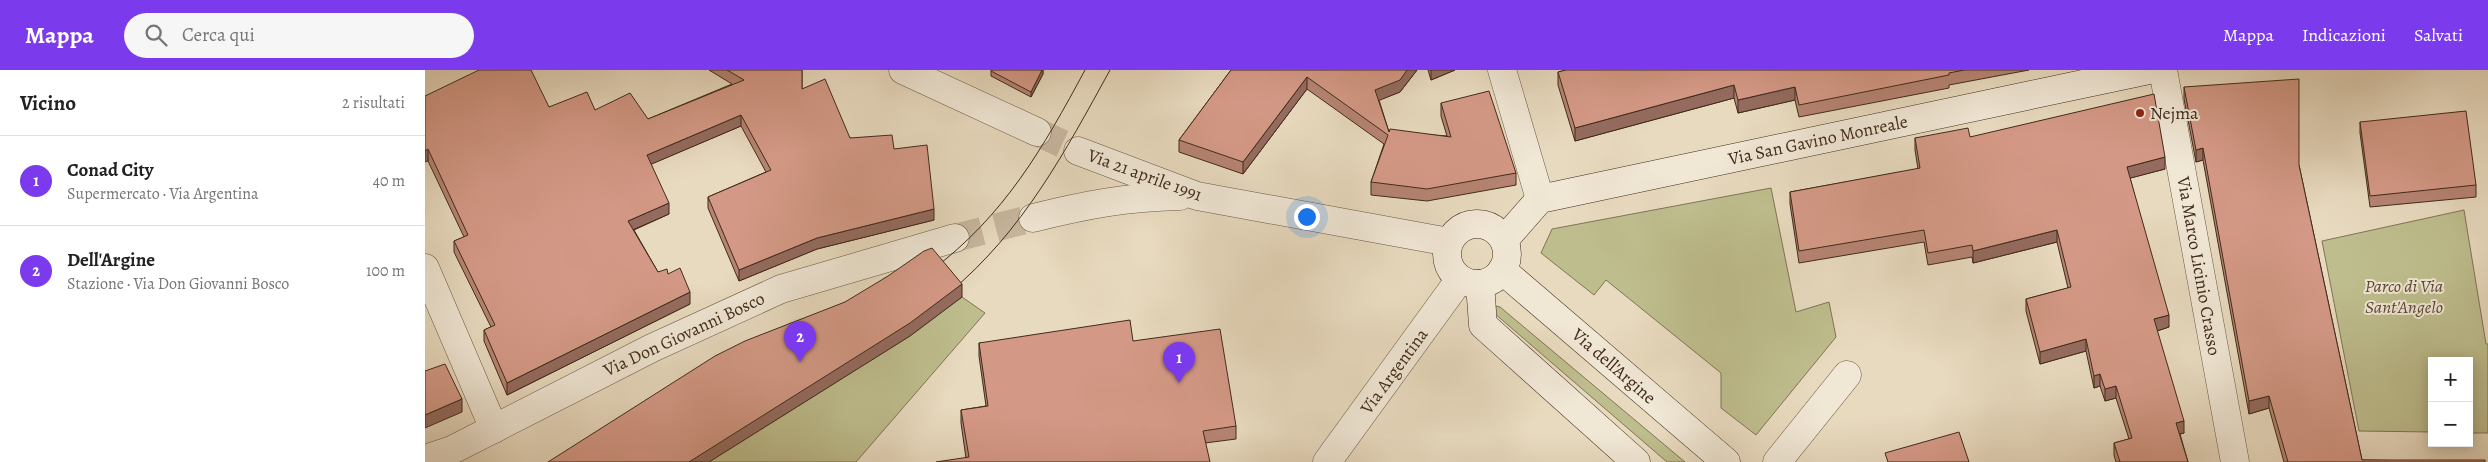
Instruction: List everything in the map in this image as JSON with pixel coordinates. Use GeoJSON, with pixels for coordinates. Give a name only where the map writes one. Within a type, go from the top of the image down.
{"type":"FeatureCollection","features":[{"type":"Feature","properties":{"kind":"street"},"geometry":{"type":"LineString","coordinates":[[903,70],[1037,132]]}},
{"type":"Feature","properties":{"kind":"street"},"geometry":{"type":"LineString","coordinates":[[1502,70],[1540,199],[1504,240]]}},
{"type":"Feature","properties":{"kind":"street","name":"Via San Gavino Monreale"},"geometry":{"type":"LineString","coordinates":[[1540,199],[2149,70]]}},
{"type":"Feature","properties":{"kind":"street","name":"Via Marco Licinio Crasso"},"geometry":{"type":"LineString","coordinates":[[2163,70],[2235,462]]}},
{"type":"Feature","properties":{"kind":"street","name":"Via 21 aprile 1991"},"geometry":{"type":"LineString","coordinates":[[1078,151],[1197,196],[1449,242]]}},
{"type":"Feature","properties":{"kind":"street"},"geometry":{"type":"LineString","coordinates":[[1033,218],[1094,203],[1143,197],[1197,196]]}},
{"type":"Feature","properties":{"kind":"street"},"geometry":{"type":"LineString","coordinates":[[1475,224],[1485,225],[1495,230],[1504,240],[1507,261],[1481,278],[1453,272],[1448,263],[1449,242],[1456,232],[1475,224]]}},
{"type":"Feature","properties":{"kind":"street","name":"Via Don Giovanni Bosco"},"geometry":{"type":"LineString","coordinates":[[425,459],[452,450],[652,348],[781,289],[955,238]]}},
{"type":"Feature","properties":{"kind":"street"},"geometry":{"type":"LineString","coordinates":[[425,268],[494,428]]}},
{"type":"Feature","properties":{"kind":"street"},"geometry":{"type":"LineString","coordinates":[[1481,278],[1483,325],[1636,462]]}},
{"type":"Feature","properties":{"kind":"street","name":"Via Argentina"},"geometry":{"type":"LineString","coordinates":[[1327,462],[1481,278]]}},
{"type":"Feature","properties":{"kind":"street","name":"Via dell'Argine"},"geometry":{"type":"LineString","coordinates":[[1481,278],[1725,462]]}},
{"type":"Feature","properties":{"kind":"street"},"geometry":{"type":"LineString","coordinates":[[1777,462],[1847,375]]}},
{"type":"Feature","properties":{"kind":"green space"},"geometry":{"type":"Polygon","coordinates":[[[1771,188],[1796,312],[1829,302],[1836,337],[1756,435],[1721,408],[1721,373],[1606,280],[1594,295],[1541,253],[1552,229],[1771,188]]]}},
{"type":"Feature","properties":{"kind":"green space","name":"Parco di Via Sant'Angelo"},"geometry":{"type":"Polygon","coordinates":[[[2464,210],[2486,344],[2488,344],[2488,433],[2473,433],[2473,357],[2428,357],[2428,432],[2359,431],[2322,241],[2464,210]]]}},
{"type":"Feature","properties":{"kind":"green space"},"geometry":{"type":"Polygon","coordinates":[[[962,297],[985,313],[856,462],[709,462],[910,336],[962,297]]]}},
{"type":"Feature","properties":{"kind":"green space"},"geometry":{"type":"Polygon","coordinates":[[[1496,306],[1500,307],[1685,462],[1667,462],[1494,313],[1496,306]]]}},
{"type":"Feature","properties":{"kind":"building"},"geometry":{"type":"Polygon","coordinates":[[[479,70],[531,70],[549,107],[587,92],[595,110],[630,93],[648,119],[744,80],[727,70],[802,70],[802,89],[825,79],[850,138],[892,135],[894,149],[927,145],[934,209],[817,238],[739,270],[708,197],[771,170],[741,115],[647,155],[669,203],[628,221],[658,272],[667,269],[668,274],[680,268],[690,292],[507,383],[484,330],[495,325],[454,241],[468,235],[428,149],[425,151],[425,96],[479,70]]]}},
{"type":"Feature","properties":{"kind":"building"},"geometry":{"type":"Polygon","coordinates":[[[991,70],[1042,70],[1031,92],[991,70]]]}},
{"type":"Feature","properties":{"kind":"building"},"geometry":{"type":"Polygon","coordinates":[[[1231,70],[1407,70],[1400,80],[1375,90],[1389,132],[1390,129],[1451,137],[1441,103],[1489,91],[1516,173],[1427,189],[1371,182],[1388,135],[1307,77],[1243,162],[1179,140],[1231,70]]]}},
{"type":"Feature","properties":{"kind":"building"},"geometry":{"type":"Polygon","coordinates":[[[1566,70],[1964,70],[1949,73],[1949,75],[1799,105],[1795,87],[1738,100],[1734,85],[1575,128],[1558,72],[1566,70]]]}},
{"type":"Feature","properties":{"kind":"building"},"geometry":{"type":"Polygon","coordinates":[[[2299,79],[2299,165],[2362,460],[2485,460],[2485,462],[2288,462],[2269,396],[2249,401],[2203,148],[2196,150],[2184,87],[2299,79]]]}},
{"type":"Feature","properties":{"kind":"building"},"geometry":{"type":"Polygon","coordinates":[[[2154,94],[2165,157],[2127,167],[2169,315],[2154,319],[2184,421],[2176,423],[2188,462],[2120,462],[2114,443],[2132,438],[2116,386],[2105,389],[2100,374],[2094,376],[2086,339],[2040,352],[2026,299],[2071,287],[2057,230],[1973,251],[1972,245],[1928,253],[1924,230],[1799,251],[1790,192],[1920,168],[1915,138],[1968,128],[1970,137],[2154,94]]]}},
{"type":"Feature","properties":{"kind":"building"},"geometry":{"type":"Polygon","coordinates":[[[2466,111],[2476,185],[2370,196],[2360,122],[2466,111]]]}},
{"type":"Feature","properties":{"kind":"building"},"geometry":{"type":"Polygon","coordinates":[[[932,248],[962,284],[910,323],[689,462],[548,462],[715,356],[745,341],[845,302],[924,251],[932,248]]]}},
{"type":"Feature","properties":{"kind":"building"},"geometry":{"type":"Polygon","coordinates":[[[1130,320],[1133,341],[1220,329],[1236,426],[1203,431],[1210,462],[936,462],[969,457],[961,410],[988,406],[979,343],[1130,320]]]}},
{"type":"Feature","properties":{"kind":"building"},"geometry":{"type":"Polygon","coordinates":[[[445,364],[462,399],[425,415],[425,371],[445,364]]]}},
{"type":"Feature","properties":{"kind":"building"},"geometry":{"type":"Polygon","coordinates":[[[1959,432],[1969,462],[1888,462],[1885,453],[1959,432]]]}},
{"type":"Feature","properties":{"kind":"tunnel"},"geometry":{"type":"LineString","coordinates":[[1037,132],[1078,151]]}},
{"type":"Feature","properties":{"kind":"tunnel"},"geometry":{"type":"LineString","coordinates":[[955,238],[1033,218]]}},
{"type":"Feature","properties":{"kind":"tram line"},"geometry":{"type":"LineString","coordinates":[[932,270],[981,227],[1020,179],[1054,126],[1085,70]]}},
{"type":"Feature","properties":{"kind":"tram line"},"geometry":{"type":"LineString","coordinates":[[950,292],[976,268],[1021,217],[1059,160],[1110,70]]}},
{"type":"Feature","properties":{"kind":"place","name":"Nejma"},"geometry":{"type":"Point","coordinates":[2140,113]}},
{"type":"Feature","properties":{"kind":"place","name":"Dell'Argine"},"geometry":{"type":"Point","coordinates":[800,362]}},
{"type":"Feature","properties":{"kind":"place","name":"Conad City"},"geometry":{"type":"Point","coordinates":[1179,383]}}]}
